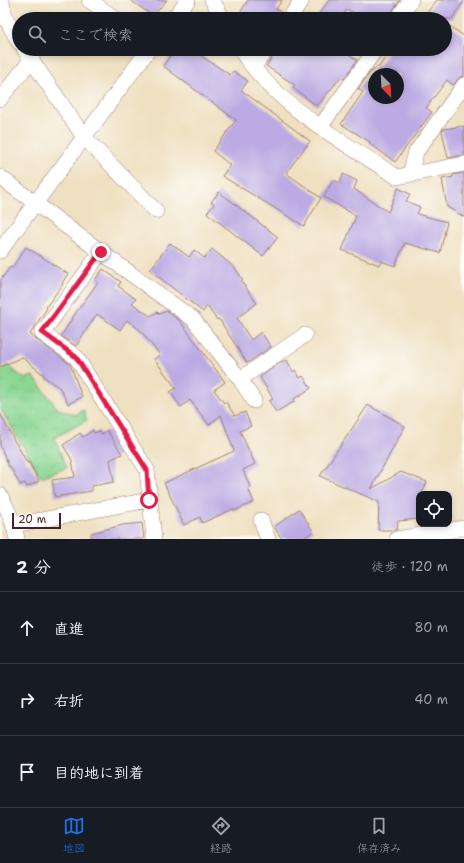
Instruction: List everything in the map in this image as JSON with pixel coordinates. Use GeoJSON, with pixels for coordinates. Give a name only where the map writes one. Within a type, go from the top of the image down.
{"type":"FeatureCollection","features":[{"type":"Feature","properties":{"kind":"street"},"geometry":{"type":"LineString","coordinates":[[1,0],[6,19],[12,30]]}},
{"type":"Feature","properties":{"kind":"street"},"geometry":{"type":"LineString","coordinates":[[89,0],[106,12]]}},
{"type":"Feature","properties":{"kind":"street"},"geometry":{"type":"LineString","coordinates":[[179,12],[188,0]]}},
{"type":"Feature","properties":{"kind":"street"},"geometry":{"type":"LineString","coordinates":[[212,0],[219,12]]}},
{"type":"Feature","properties":{"kind":"street"},"geometry":{"type":"LineString","coordinates":[[294,12],[302,0]]}},
{"type":"Feature","properties":{"kind":"street"},"geometry":{"type":"LineString","coordinates":[[403,12],[411,0]]}},
{"type":"Feature","properties":{"kind":"street"},"geometry":{"type":"LineString","coordinates":[[0,99],[27,56]]}},
{"type":"Feature","properties":{"kind":"street"},"geometry":{"type":"LineString","coordinates":[[29,56],[84,137],[156,211]]}},
{"type":"Feature","properties":{"kind":"street"},"geometry":{"type":"LineString","coordinates":[[0,251],[144,56]]}},
{"type":"Feature","properties":{"kind":"street"},"geometry":{"type":"LineString","coordinates":[[246,56],[267,83],[281,97],[320,127],[397,177],[464,164]]}},
{"type":"Feature","properties":{"kind":"street"},"geometry":{"type":"LineString","coordinates":[[254,66],[262,56]]}},
{"type":"Feature","properties":{"kind":"street"},"geometry":{"type":"LineString","coordinates":[[320,127],[371,56]]}},
{"type":"Feature","properties":{"kind":"street"},"geometry":{"type":"LineString","coordinates":[[410,174],[416,152],[464,85]]}},
{"type":"Feature","properties":{"kind":"street"},"geometry":{"type":"LineString","coordinates":[[0,177],[193,319],[240,379],[254,401]]}},
{"type":"Feature","properties":{"kind":"street"},"geometry":{"type":"LineString","coordinates":[[101,252],[42,332],[76,357],[147,470],[154,539]]}},
{"type":"Feature","properties":{"kind":"street"},"geometry":{"type":"LineString","coordinates":[[240,379],[305,335]]}},
{"type":"Feature","properties":{"kind":"street"},"geometry":{"type":"LineString","coordinates":[[0,495],[9,512],[15,532],[149,500]]}},
{"type":"Feature","properties":{"kind":"street"},"geometry":{"type":"LineString","coordinates":[[261,520],[268,539]]}},
{"type":"Feature","properties":{"kind":"street"},"geometry":{"type":"LineString","coordinates":[[397,539],[464,528]]}},
{"type":"Feature","properties":{"kind":"green space"},"geometry":{"type":"Polygon","coordinates":[[[7,365],[25,379],[33,376],[58,409],[76,415],[83,410],[87,420],[54,438],[67,468],[41,477],[0,408],[0,373],[7,365]]]}},
{"type":"Feature","properties":{"kind":"building"},"geometry":{"type":"Polygon","coordinates":[[[130,0],[167,0],[156,12],[147,12],[130,0]]]}},
{"type":"Feature","properties":{"kind":"building"},"geometry":{"type":"Polygon","coordinates":[[[248,0],[282,0],[276,9],[280,12],[240,12],[248,0]]]}},
{"type":"Feature","properties":{"kind":"building"},"geometry":{"type":"Polygon","coordinates":[[[329,0],[400,0],[392,12],[352,12],[347,9],[345,12],[320,12],[329,0]]]}},
{"type":"Feature","properties":{"kind":"building"},"geometry":{"type":"Polygon","coordinates":[[[437,0],[464,0],[452,19],[452,12],[428,12],[437,0]]]}},
{"type":"Feature","properties":{"kind":"building"},"geometry":{"type":"Polygon","coordinates":[[[452,28],[464,36],[464,76],[460,77],[453,85],[447,80],[426,108],[432,112],[395,162],[369,143],[370,142],[341,124],[363,92],[358,89],[368,75],[368,104],[404,104],[404,68],[375,68],[377,66],[379,67],[386,56],[452,56],[452,28]]]}},
{"type":"Feature","properties":{"kind":"building"},"geometry":{"type":"Polygon","coordinates":[[[170,56],[202,56],[230,75],[233,71],[248,81],[241,90],[310,141],[286,173],[321,198],[304,226],[222,176],[230,165],[213,151],[236,120],[163,66],[170,56]]]}},
{"type":"Feature","properties":{"kind":"building"},"geometry":{"type":"Polygon","coordinates":[[[273,56],[352,56],[357,60],[344,79],[341,77],[317,106],[293,88],[295,85],[266,66],[273,56]]]}},
{"type":"Feature","properties":{"kind":"building"},"geometry":{"type":"Polygon","coordinates":[[[464,126],[464,155],[448,158],[442,131],[443,129],[464,126]]]}},
{"type":"Feature","properties":{"kind":"building"},"geometry":{"type":"Polygon","coordinates":[[[464,173],[464,217],[447,207],[442,179],[464,173]]]}},
{"type":"Feature","properties":{"kind":"building"},"geometry":{"type":"Polygon","coordinates":[[[343,174],[357,181],[354,189],[388,212],[398,188],[410,194],[406,201],[420,207],[417,214],[447,222],[440,253],[405,243],[395,266],[381,261],[379,265],[342,250],[356,216],[324,197],[333,180],[340,183],[343,174]]]}},
{"type":"Feature","properties":{"kind":"building"},"geometry":{"type":"Polygon","coordinates":[[[219,192],[278,237],[263,256],[207,213],[214,204],[211,202],[219,192]]]}},
{"type":"Feature","properties":{"kind":"building"},"geometry":{"type":"Polygon","coordinates":[[[170,243],[189,257],[194,250],[204,258],[212,249],[235,268],[243,280],[241,281],[257,303],[237,318],[251,340],[261,332],[271,347],[247,363],[219,319],[217,320],[207,306],[203,312],[150,270],[170,243]]]}},
{"type":"Feature","properties":{"kind":"building"},"geometry":{"type":"Polygon","coordinates":[[[26,247],[68,274],[30,334],[70,364],[82,397],[68,404],[60,388],[44,377],[44,375],[22,357],[0,367],[0,281],[10,267],[12,268],[26,247]]]}},
{"type":"Feature","properties":{"kind":"building"},"geometry":{"type":"Polygon","coordinates":[[[103,269],[121,282],[118,286],[136,299],[132,303],[150,316],[157,312],[159,314],[167,311],[180,321],[225,382],[214,390],[224,403],[226,402],[235,416],[245,412],[251,426],[240,431],[255,464],[243,470],[254,502],[234,511],[233,509],[202,523],[200,517],[184,525],[164,483],[234,451],[221,415],[209,425],[190,400],[181,407],[170,392],[176,388],[154,359],[160,355],[140,330],[127,320],[120,330],[97,314],[76,346],[61,336],[98,282],[95,280],[103,269]]]}},
{"type":"Feature","properties":{"kind":"building"},"geometry":{"type":"Polygon","coordinates":[[[287,360],[293,372],[295,370],[300,378],[303,376],[311,388],[294,399],[295,401],[276,412],[269,401],[273,399],[260,377],[281,362],[287,360]]]}},
{"type":"Feature","properties":{"kind":"building"},"geometry":{"type":"Polygon","coordinates":[[[368,405],[405,426],[371,489],[401,472],[427,482],[423,491],[416,491],[416,519],[398,521],[397,530],[378,530],[379,502],[320,476],[368,405]]]}},
{"type":"Feature","properties":{"kind":"building"},"geometry":{"type":"Polygon","coordinates":[[[0,413],[16,444],[27,463],[29,462],[39,481],[27,487],[25,483],[20,485],[10,466],[9,467],[0,445],[0,413]]]}},
{"type":"Feature","properties":{"kind":"building"},"geometry":{"type":"Polygon","coordinates":[[[93,430],[94,433],[99,431],[102,434],[107,430],[122,454],[110,460],[114,482],[92,486],[92,491],[55,497],[52,480],[75,477],[72,460],[63,445],[80,433],[83,437],[93,430]]]}},
{"type":"Feature","properties":{"kind":"building"},"geometry":{"type":"Polygon","coordinates":[[[299,509],[313,531],[303,539],[282,539],[274,527],[299,509]]]}},
{"type":"Feature","properties":{"kind":"building"},"geometry":{"type":"Polygon","coordinates":[[[142,523],[144,539],[91,539],[91,533],[123,525],[142,523]]]}},
{"type":"Feature","properties":{"kind":"route"},"geometry":{"type":"LineString","coordinates":[[101,252],[42,332],[76,357],[147,470],[149,500]]}}]}
